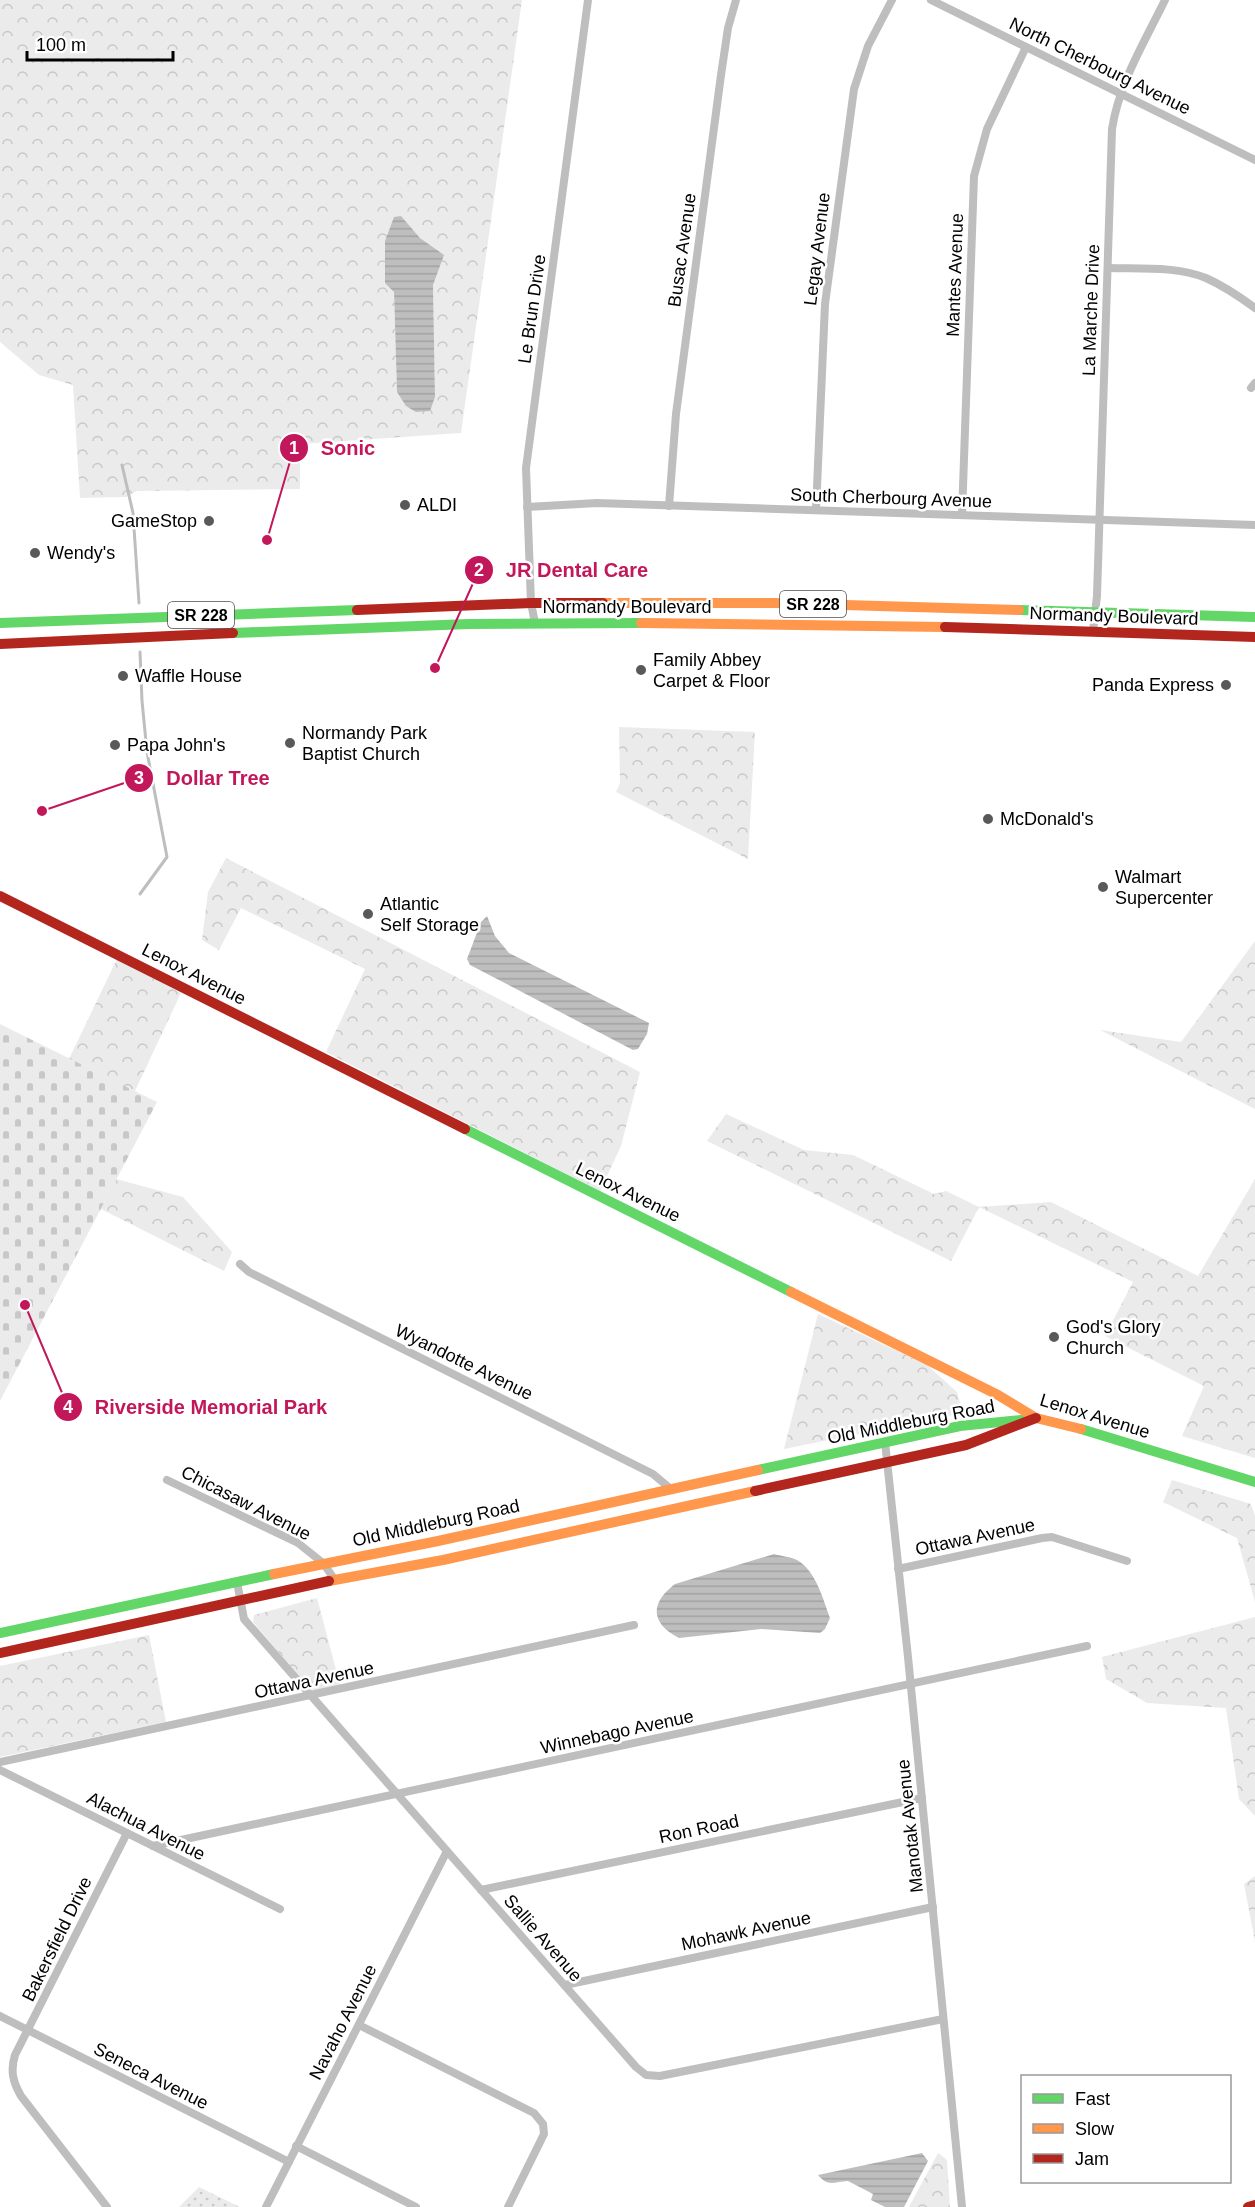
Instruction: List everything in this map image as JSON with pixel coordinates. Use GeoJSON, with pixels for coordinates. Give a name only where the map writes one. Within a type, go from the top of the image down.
{"type":"FeatureCollection","features":[{"type":"Feature","properties":{"kind":"main road","name":"Normandy Boulevard"},"geometry":{"type":"LineString","coordinates":[[0,623],[531,603],[775,603],[1255,617]]}},
{"type":"Feature","properties":{"kind":"main road","name":"Normandy Boulevard"},"geometry":{"type":"LineString","coordinates":[[0,644],[388,626],[535,623],[872,624],[1255,637]]}},
{"type":"Feature","properties":{"kind":"main road","name":"Lenox Avenue"},"geometry":{"type":"LineString","coordinates":[[0,896],[998,1395],[1036,1418],[1106,1436],[1255,1482]]}},
{"type":"Feature","properties":{"kind":"main road","name":"Old Middleburg Road"},"geometry":{"type":"LineString","coordinates":[[0,1633],[323,1563],[438,1541],[960,1426],[1036,1418]]}},
{"type":"Feature","properties":{"kind":"main road","name":"Old Middleburg Road"},"geometry":{"type":"LineString","coordinates":[[0,1653],[335,1580],[443,1560],[966,1445],[1036,1418]]}},
{"type":"Feature","properties":{"kind":"main road"},"geometry":{"type":"LineString","coordinates":[[672,1490],[687,1505]]}},
{"type":"Feature","properties":{"kind":"main road"},"geometry":{"type":"LineString","coordinates":[[521,1522],[526,1540]]}},
{"type":"Feature","properties":{"kind":"main road"},"geometry":{"type":"LineString","coordinates":[[26,1628],[30,1646]]}},
{"type":"Feature","properties":{"kind":"main road"},"geometry":{"type":"LineString","coordinates":[[1248,2207],[1255,2205]]}},
{"type":"Feature","properties":{"kind":"street","name":"Le Brun Drive"},"geometry":{"type":"LineString","coordinates":[[535,623],[531,603],[526,468],[588,0]]}},
{"type":"Feature","properties":{"kind":"street","name":"Busac Avenue"},"geometry":{"type":"LineString","coordinates":[[669,506],[677,403],[721,75],[728,28],[736,0]]}},
{"type":"Feature","properties":{"kind":"street","name":"Legay Avenue"},"geometry":{"type":"LineString","coordinates":[[816,510],[825,304],[851,111],[859,69],[892,0]]}},
{"type":"Feature","properties":{"kind":"street","name":"North Cherbourg Avenue"},"geometry":{"type":"LineString","coordinates":[[931,0],[1255,160]]}},
{"type":"Feature","properties":{"kind":"street","name":"La Marche Drive"},"geometry":{"type":"LineString","coordinates":[[1093,631],[1112,129],[1121,93],[1165,0]]}},
{"type":"Feature","properties":{"kind":"street","name":"Mantes Avenue"},"geometry":{"type":"LineString","coordinates":[[962,515],[974,176],[987,129],[1026,47]]}},
{"type":"Feature","properties":{"kind":"street"},"geometry":{"type":"LineString","coordinates":[[1107,268],[1166,269],[1205,278],[1255,308]]}},
{"type":"Feature","properties":{"kind":"street","name":"South Cherbourg Avenue"},"geometry":{"type":"LineString","coordinates":[[527,507],[597,503],[1255,525]]}},
{"type":"Feature","properties":{"kind":"street","name":"Wyandotte Avenue"},"geometry":{"type":"LineString","coordinates":[[240,1264],[249,1272],[653,1474],[672,1490]]}},
{"type":"Feature","properties":{"kind":"street","name":"Manotak Avenue"},"geometry":{"type":"LineString","coordinates":[[885,1442],[962,2207]]}},
{"type":"Feature","properties":{"kind":"street","name":"Chicasaw Avenue"},"geometry":{"type":"LineString","coordinates":[[167,1480],[298,1543],[323,1563],[335,1580]]}},
{"type":"Feature","properties":{"kind":"street","name":"Ottawa Avenue"},"geometry":{"type":"LineString","coordinates":[[898,1569],[1052,1537],[1127,1561]]}},
{"type":"Feature","properties":{"kind":"street","name":"Sallie Avenue"},"geometry":{"type":"LineString","coordinates":[[237,1582],[244,1619],[636,2067],[646,2075],[660,2076],[944,2019]]}},
{"type":"Feature","properties":{"kind":"street","name":"Ottawa Avenue"},"geometry":{"type":"LineString","coordinates":[[0,1762],[634,1625]]}},
{"type":"Feature","properties":{"kind":"street","name":"Winnebago Avenue"},"geometry":{"type":"LineString","coordinates":[[153,1846],[1087,1646]]}},
{"type":"Feature","properties":{"kind":"street","name":"Alachua Avenue"},"geometry":{"type":"LineString","coordinates":[[0,1770],[280,1909]]}},
{"type":"Feature","properties":{"kind":"street","name":"Ron Road"},"geometry":{"type":"LineString","coordinates":[[481,1890],[922,1798]]}},
{"type":"Feature","properties":{"kind":"street","name":"Bakersfield Drive"},"geometry":{"type":"LineString","coordinates":[[107,2207],[15,2086],[12,2075],[13,2061],[127,1833]]}},
{"type":"Feature","properties":{"kind":"street","name":"Navaho Avenue"},"geometry":{"type":"LineString","coordinates":[[266,2207],[447,1851]]}},
{"type":"Feature","properties":{"kind":"street","name":"Mohawk Avenue"},"geometry":{"type":"LineString","coordinates":[[564,1985],[933,1907]]}},
{"type":"Feature","properties":{"kind":"street","name":"Seneca Avenue"},"geometry":{"type":"LineString","coordinates":[[0,2016],[289,2162]]}},
{"type":"Feature","properties":{"kind":"street"},"geometry":{"type":"LineString","coordinates":[[359,2025],[534,2113],[543,2124],[544,2134],[508,2207]]}},
{"type":"Feature","properties":{"kind":"street"},"geometry":{"type":"LineString","coordinates":[[296,2146],[416,2207]]}},
{"type":"Feature","properties":{"kind":"green space"},"geometry":{"type":"Polygon","coordinates":[[[0,0],[522,0],[461,433],[300,444],[300,489],[137,491],[126,497],[80,498],[73,385],[39,375],[0,342],[0,0]],[[400,216],[394,292],[397,392],[435,397],[433,285],[443,255],[420,238],[400,216]]]}},
{"type":"Feature","properties":{"kind":"green space"},"geometry":{"type":"Polygon","coordinates":[[[619,727],[755,732],[748,859],[616,792],[620,783],[619,727]]]}},
{"type":"Feature","properties":{"kind":"green space"},"geometry":{"type":"Polygon","coordinates":[[[226,858],[640,1072],[621,1146],[600,1191],[326,1052],[365,969],[241,908],[219,950],[202,940],[208,892],[226,858]]]}},
{"type":"Feature","properties":{"kind":"green space"},"geometry":{"type":"Polygon","coordinates":[[[1255,941],[1255,1109],[1100,1030],[1181,1042],[1255,941]]]}},
{"type":"Feature","properties":{"kind":"green space"},"geometry":{"type":"Polygon","coordinates":[[[117,959],[181,993],[135,1091],[69,1059],[117,959]]]}},
{"type":"Feature","properties":{"kind":"green space"},"geometry":{"type":"Polygon","coordinates":[[[0,1024],[157,1102],[0,1401],[0,1024]]]}},
{"type":"Feature","properties":{"kind":"green space"},"geometry":{"type":"Polygon","coordinates":[[[726,1114],[804,1150],[853,1155],[934,1194],[946,1191],[979,1207],[951,1261],[707,1141],[726,1114]]]}},
{"type":"Feature","properties":{"kind":"green space"},"geometry":{"type":"Polygon","coordinates":[[[116,1179],[183,1197],[232,1252],[224,1271],[101,1209],[116,1179]]]}},
{"type":"Feature","properties":{"kind":"green space"},"geometry":{"type":"Polygon","coordinates":[[[1255,1179],[1255,1458],[1182,1436],[1204,1386],[1105,1336],[1133,1282],[979,1207],[1051,1202],[1198,1276],[1255,1179]]]}},
{"type":"Feature","properties":{"kind":"green space"},"geometry":{"type":"Polygon","coordinates":[[[818,1314],[927,1365],[957,1392],[963,1413],[784,1449],[818,1314]]]}},
{"type":"Feature","properties":{"kind":"green space"},"geometry":{"type":"Polygon","coordinates":[[[1172,1480],[1251,1504],[1255,1516],[1255,1602],[1237,1538],[1163,1502],[1172,1480]]]}},
{"type":"Feature","properties":{"kind":"green space"},"geometry":{"type":"Polygon","coordinates":[[[317,1598],[340,1685],[318,1691],[311,1690],[253,1622],[254,1615],[317,1598]]]}},
{"type":"Feature","properties":{"kind":"green space"},"geometry":{"type":"Polygon","coordinates":[[[1255,1617],[1255,1816],[1239,1799],[1226,1708],[1147,1703],[1106,1679],[1102,1657],[1255,1617]]]}},
{"type":"Feature","properties":{"kind":"green space"},"geometry":{"type":"Polygon","coordinates":[[[149,1635],[166,1722],[0,1757],[0,1666],[149,1635]]]}},
{"type":"Feature","properties":{"kind":"green space"},"geometry":{"type":"Polygon","coordinates":[[[1255,1876],[1255,1942],[1244,1884],[1255,1876]]]}},
{"type":"Feature","properties":{"kind":"green space"},"geometry":{"type":"Polygon","coordinates":[[[938,2153],[947,2160],[950,2207],[909,2207],[938,2153]]]}},
{"type":"Feature","properties":{"kind":"green space"},"geometry":{"type":"Polygon","coordinates":[[[199,2187],[240,2207],[179,2207],[199,2187]]]}},
{"type":"Feature","properties":{"kind":"shaded area"},"geometry":{"type":"Polygon","coordinates":[[[401,216],[420,238],[444,255],[433,285],[435,397],[430,411],[416,412],[406,406],[397,392],[394,292],[385,283],[385,241],[394,217],[401,216]]]}},
{"type":"Feature","properties":{"kind":"shaded area"},"geometry":{"type":"Polygon","coordinates":[[[487,916],[495,936],[509,953],[649,1023],[647,1034],[638,1049],[633,1050],[470,965],[467,959],[481,922],[487,916]]]}},
{"type":"Feature","properties":{"kind":"shaded area"},"geometry":{"type":"Polygon","coordinates":[[[774,1554],[797,1560],[814,1578],[830,1618],[825,1629],[820,1633],[761,1629],[679,1638],[669,1632],[658,1619],[658,1605],[661,1598],[675,1584],[774,1554]]]}},
{"type":"Feature","properties":{"kind":"shaded area"},"geometry":{"type":"Polygon","coordinates":[[[922,2153],[928,2161],[904,2207],[885,2207],[871,2200],[873,2194],[848,2181],[828,2182],[818,2175],[922,2153]]]}},
{"type":"Feature","properties":{"kind":"waterway"},"geometry":{"type":"LineString","coordinates":[[122,465],[133,513],[139,603]]}},
{"type":"Feature","properties":{"kind":"waterway"},"geometry":{"type":"LineString","coordinates":[[140,652],[147,752],[167,857],[140,894]]}},
{"type":"Feature","properties":{"kind":"traffic: fast"},"geometry":{"type":"LineString","coordinates":[[0,623],[357,610]]}},
{"type":"Feature","properties":{"kind":"traffic: fast"},"geometry":{"type":"LineString","coordinates":[[1019,610],[1255,617]]}},
{"type":"Feature","properties":{"kind":"traffic: fast"},"geometry":{"type":"LineString","coordinates":[[233,633],[469,624],[641,623]]}},
{"type":"Feature","properties":{"kind":"traffic: fast"},"geometry":{"type":"LineString","coordinates":[[465,1129],[791,1292]]}},
{"type":"Feature","properties":{"kind":"traffic: fast"},"geometry":{"type":"LineString","coordinates":[[758,1470],[960,1426],[1021,1420]]}},
{"type":"Feature","properties":{"kind":"traffic: fast"},"geometry":{"type":"LineString","coordinates":[[1081,1429],[1255,1482]]}},
{"type":"Feature","properties":{"kind":"traffic: fast"},"geometry":{"type":"LineString","coordinates":[[0,1633],[274,1574]]}},
{"type":"Feature","properties":{"kind":"traffic: slow"},"geometry":{"type":"LineString","coordinates":[[603,603],[775,603],[1019,610]]}},
{"type":"Feature","properties":{"kind":"traffic: slow"},"geometry":{"type":"LineString","coordinates":[[641,623],[945,627]]}},
{"type":"Feature","properties":{"kind":"traffic: slow"},"geometry":{"type":"LineString","coordinates":[[791,1292],[998,1395],[1036,1418],[1081,1429]]}},
{"type":"Feature","properties":{"kind":"traffic: slow"},"geometry":{"type":"LineString","coordinates":[[274,1574],[438,1541],[758,1470]]}},
{"type":"Feature","properties":{"kind":"traffic: slow"},"geometry":{"type":"LineString","coordinates":[[329,1581],[443,1560],[755,1491]]}},
{"type":"Feature","properties":{"kind":"traffic: jam"},"geometry":{"type":"LineString","coordinates":[[357,610],[531,603],[603,603]]}},
{"type":"Feature","properties":{"kind":"traffic: jam"},"geometry":{"type":"LineString","coordinates":[[945,627],[1255,637]]}},
{"type":"Feature","properties":{"kind":"traffic: jam"},"geometry":{"type":"LineString","coordinates":[[0,644],[233,633]]}},
{"type":"Feature","properties":{"kind":"traffic: jam"},"geometry":{"type":"LineString","coordinates":[[0,896],[465,1129]]}},
{"type":"Feature","properties":{"kind":"traffic: jam"},"geometry":{"type":"LineString","coordinates":[[755,1491],[966,1445],[1036,1418]]}},
{"type":"Feature","properties":{"kind":"traffic: jam"},"geometry":{"type":"LineString","coordinates":[[0,1653],[329,1581]]}},
{"type":"Feature","properties":{"kind":"traffic: jam"},"geometry":{"type":"LineString","coordinates":[[1248,2207],[1255,2205]]}},
{"type":"Feature","properties":{"kind":"place","name":"ALDI"},"geometry":{"type":"Point","coordinates":[405,505]}},
{"type":"Feature","properties":{"kind":"place","name":"GameStop"},"geometry":{"type":"Point","coordinates":[209,521]}},
{"type":"Feature","properties":{"kind":"place","name":"Sonic"},"geometry":{"type":"Point","coordinates":[267,540]}},
{"type":"Feature","properties":{"kind":"place","name":"Wendy's"},"geometry":{"type":"Point","coordinates":[35,553]}},
{"type":"Feature","properties":{"kind":"place","name":"JR Dental Care"},"geometry":{"type":"Point","coordinates":[435,668]}},
{"type":"Feature","properties":{"kind":"place","name":"Family Abbey Carpet & Floor"},"geometry":{"type":"Point","coordinates":[641,670]}},
{"type":"Feature","properties":{"kind":"place","name":"Waffle House"},"geometry":{"type":"Point","coordinates":[123,676]}},
{"type":"Feature","properties":{"kind":"place","name":"Panda Express"},"geometry":{"type":"Point","coordinates":[1226,685]}},
{"type":"Feature","properties":{"kind":"place","name":"Normandy Park Baptist Church"},"geometry":{"type":"Point","coordinates":[290,743]}},
{"type":"Feature","properties":{"kind":"place","name":"Papa John's"},"geometry":{"type":"Point","coordinates":[115,745]}},
{"type":"Feature","properties":{"kind":"place","name":"Dollar Tree"},"geometry":{"type":"Point","coordinates":[42,811]}},
{"type":"Feature","properties":{"kind":"place","name":"McDonald's"},"geometry":{"type":"Point","coordinates":[988,819]}},
{"type":"Feature","properties":{"kind":"place","name":"Walmart Supercenter"},"geometry":{"type":"Point","coordinates":[1103,887]}},
{"type":"Feature","properties":{"kind":"place","name":"Atlantic Self Storage"},"geometry":{"type":"Point","coordinates":[368,914]}},
{"type":"Feature","properties":{"kind":"place","name":"Riverside Memorial Park"},"geometry":{"type":"Point","coordinates":[25,1305]}},
{"type":"Feature","properties":{"kind":"place","name":"God's Glory Church"},"geometry":{"type":"Point","coordinates":[1054,1337]}}]}
